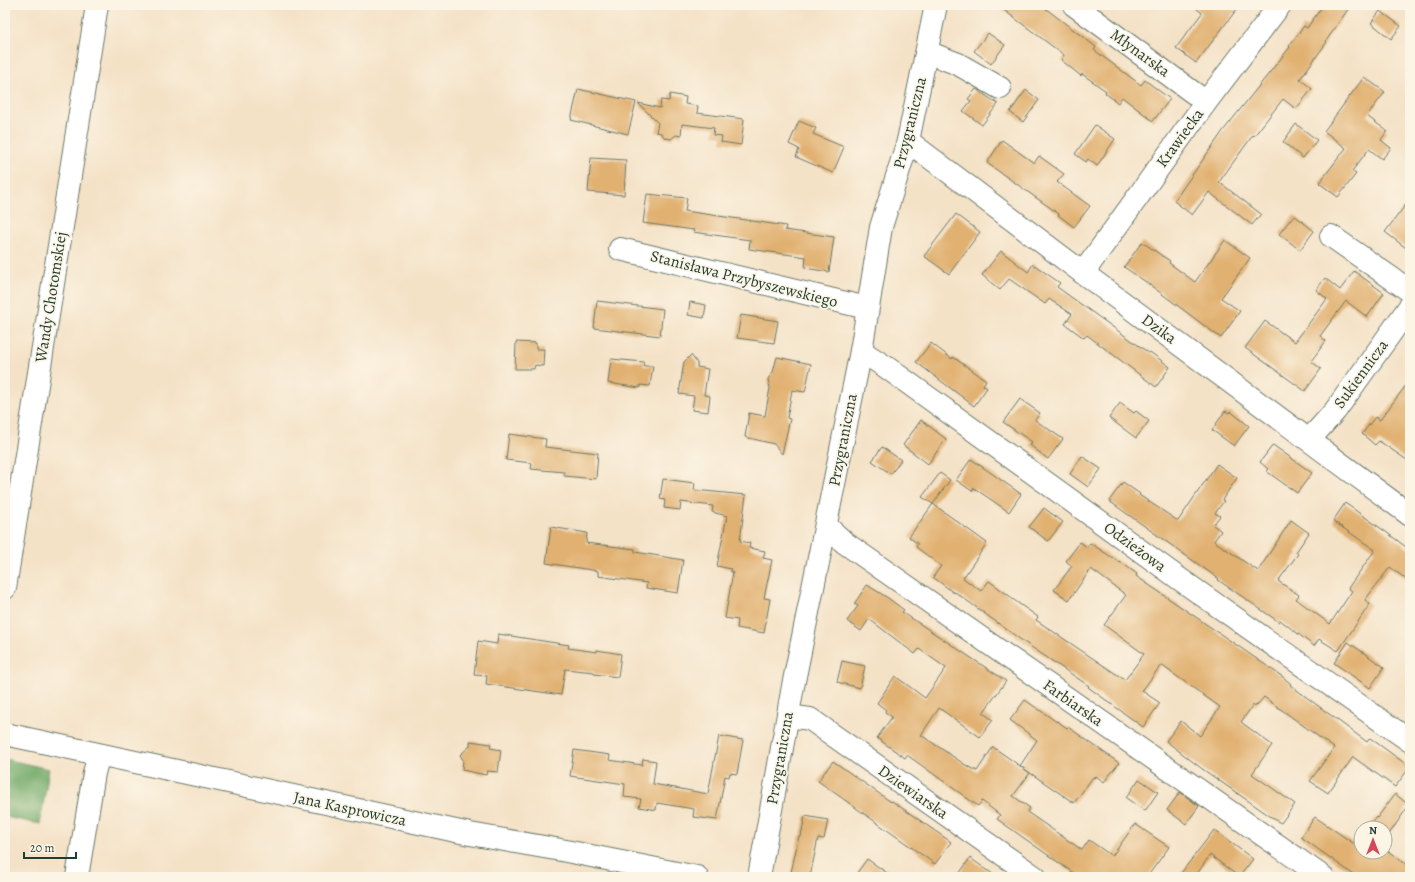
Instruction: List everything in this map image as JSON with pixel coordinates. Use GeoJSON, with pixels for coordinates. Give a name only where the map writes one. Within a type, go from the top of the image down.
{"type":"FeatureCollection","features":[{"type":"Feature","properties":{"kind":"street","name":"Wandy Chotomskiej"},"geometry":{"type":"LineString","coordinates":[[5,588],[97,5]]}},
{"type":"Feature","properties":{"kind":"street","name":"Przygraniczna"},"geometry":{"type":"LineString","coordinates":[[759,877],[788,716],[861,351],[881,226],[908,141],[936,5]]}},
{"type":"Feature","properties":{"kind":"street","name":"Młynarska"},"geometry":{"type":"LineString","coordinates":[[1074,5],[1206,102]]}},
{"type":"Feature","properties":{"kind":"street","name":"Krawiecka"},"geometry":{"type":"LineString","coordinates":[[1083,273],[1206,102],[1280,5]]}},
{"type":"Feature","properties":{"kind":"street"},"geometry":{"type":"LineString","coordinates":[[927,52],[958,64],[1000,88]]}},
{"type":"Feature","properties":{"kind":"street","name":"Dzika"},"geometry":{"type":"LineString","coordinates":[[908,141],[1083,273],[1410,515]]}},
{"type":"Feature","properties":{"kind":"street"},"geometry":{"type":"LineString","coordinates":[[1331,236],[1410,291]]}},
{"type":"Feature","properties":{"kind":"street","name":"Stanisława Przybyszewskiego"},"geometry":{"type":"LineString","coordinates":[[620,249],[868,308]]}},
{"type":"Feature","properties":{"kind":"street","name":"Sukiennicza"},"geometry":{"type":"LineString","coordinates":[[1309,440],[1335,411],[1410,306]]}},
{"type":"Feature","properties":{"kind":"street","name":"Odzieżowa"},"geometry":{"type":"LineString","coordinates":[[861,351],[886,367],[1180,580],[1410,741]]}},
{"type":"Feature","properties":{"kind":"street","name":"Farbiarska"},"geometry":{"type":"LineString","coordinates":[[826,526],[852,548],[1323,877]]}},
{"type":"Feature","properties":{"kind":"street","name":"Dziewiarska"},"geometry":{"type":"LineString","coordinates":[[788,716],[810,719],[1034,877]]}},
{"type":"Feature","properties":{"kind":"street","name":"Jana Kasprowicza"},"geometry":{"type":"LineString","coordinates":[[5,734],[470,834],[561,850],[696,877]]}},
{"type":"Feature","properties":{"kind":"street"},"geometry":{"type":"LineString","coordinates":[[77,877],[94,773],[99,755]]}},
{"type":"Feature","properties":{"kind":"green space"},"geometry":{"type":"Polygon","coordinates":[[[5,759],[49,769],[40,824],[5,817],[5,759]]]}},
{"type":"Feature","properties":{"kind":"building"},"geometry":{"type":"Polygon","coordinates":[[[997,5],[1041,5],[1096,47],[1094,50],[1141,85],[1145,80],[1170,99],[1153,121],[1122,97],[1118,103],[1105,93],[1106,91],[1082,74],[1081,76],[1061,60],[1064,55],[997,5]]]}},
{"type":"Feature","properties":{"kind":"building"},"geometry":{"type":"Polygon","coordinates":[[[1192,5],[1240,5],[1196,63],[1176,48],[1202,13],[1192,5]]]}},
{"type":"Feature","properties":{"kind":"building"},"geometry":{"type":"Polygon","coordinates":[[[1323,5],[1351,5],[1326,41],[1327,42],[1300,79],[1312,89],[1296,109],[1283,99],[1254,136],[1253,135],[1219,182],[1261,214],[1252,225],[1209,192],[1192,215],[1174,201],[1223,131],[1290,47],[1289,46],[1304,26],[1307,28],[1323,5]]]}},
{"type":"Feature","properties":{"kind":"building"},"geometry":{"type":"Polygon","coordinates":[[[1380,11],[1401,26],[1391,39],[1371,23],[1380,11]]]}},
{"type":"Feature","properties":{"kind":"building"},"geometry":{"type":"Polygon","coordinates":[[[988,33],[1005,45],[991,64],[974,51],[988,33]]]}},
{"type":"Feature","properties":{"kind":"building"},"geometry":{"type":"Polygon","coordinates":[[[1364,77],[1385,92],[1367,116],[1387,131],[1381,140],[1391,148],[1382,159],[1369,149],[1352,171],[1356,174],[1338,197],[1319,183],[1346,148],[1324,131],[1364,77]]]}},
{"type":"Feature","properties":{"kind":"building"},"geometry":{"type":"Polygon","coordinates":[[[578,89],[636,102],[628,134],[571,120],[578,89]]]}},
{"type":"Feature","properties":{"kind":"building"},"geometry":{"type":"Polygon","coordinates":[[[976,89],[998,104],[982,125],[963,111],[971,101],[968,99],[976,89]]]}},
{"type":"Feature","properties":{"kind":"building"},"geometry":{"type":"Polygon","coordinates":[[[1026,90],[1039,100],[1023,122],[1010,112],[1026,90]]]}},
{"type":"Feature","properties":{"kind":"building"},"geometry":{"type":"Polygon","coordinates":[[[670,94],[686,97],[685,104],[698,106],[697,113],[744,119],[741,145],[721,142],[722,136],[713,135],[714,128],[682,124],[681,136],[676,135],[671,139],[665,138],[661,133],[656,132],[658,123],[638,103],[660,108],[661,100],[669,101],[670,94]]]}},
{"type":"Feature","properties":{"kind":"building"},"geometry":{"type":"Polygon","coordinates":[[[799,121],[816,128],[813,134],[844,147],[833,173],[796,157],[799,149],[789,144],[799,121]]]}},
{"type":"Feature","properties":{"kind":"building"},"geometry":{"type":"Polygon","coordinates":[[[1296,124],[1317,140],[1303,158],[1283,142],[1296,124]]]}},
{"type":"Feature","properties":{"kind":"building"},"geometry":{"type":"Polygon","coordinates":[[[1095,125],[1115,139],[1097,166],[1088,159],[1086,162],[1075,154],[1095,125]]]}},
{"type":"Feature","properties":{"kind":"building"},"geometry":{"type":"Polygon","coordinates":[[[1002,140],[1034,163],[1039,156],[1064,174],[1057,182],[1090,206],[1074,227],[1058,215],[1059,214],[987,163],[1002,140]]]}},
{"type":"Feature","properties":{"kind":"building"},"geometry":{"type":"Polygon","coordinates":[[[591,158],[626,160],[624,195],[588,192],[591,158]]]}},
{"type":"Feature","properties":{"kind":"building"},"geometry":{"type":"Polygon","coordinates":[[[647,194],[687,198],[685,211],[786,226],[785,230],[834,237],[829,272],[805,268],[806,257],[749,249],[750,240],[643,223],[647,194]]]}},
{"type":"Feature","properties":{"kind":"building"},"geometry":{"type":"Polygon","coordinates":[[[1410,199],[1410,251],[1385,232],[1410,199]]]}},
{"type":"Feature","properties":{"kind":"building"},"geometry":{"type":"Polygon","coordinates":[[[956,214],[980,232],[949,274],[924,256],[956,214]]]}},
{"type":"Feature","properties":{"kind":"building"},"geometry":{"type":"Polygon","coordinates":[[[1294,215],[1314,231],[1300,250],[1279,234],[1294,215]]]}},
{"type":"Feature","properties":{"kind":"building"},"geometry":{"type":"Polygon","coordinates":[[[1225,240],[1250,258],[1221,298],[1240,311],[1221,338],[1124,267],[1142,242],[1170,261],[1169,263],[1195,282],[1225,240]]]}},
{"type":"Feature","properties":{"kind":"building"},"geometry":{"type":"Polygon","coordinates":[[[1001,251],[1028,272],[1033,264],[1060,283],[1057,287],[1170,367],[1156,387],[1087,335],[1084,338],[1065,324],[1072,314],[1049,299],[1045,304],[1009,279],[1000,290],[982,275],[1001,251]]]}},
{"type":"Feature","properties":{"kind":"building"},"geometry":{"type":"Polygon","coordinates":[[[1354,271],[1384,293],[1367,317],[1346,301],[1320,336],[1326,341],[1311,361],[1321,369],[1305,391],[1245,348],[1265,321],[1295,342],[1327,299],[1316,290],[1325,278],[1340,290],[1354,271]]]}},
{"type":"Feature","properties":{"kind":"building"},"geometry":{"type":"Polygon","coordinates":[[[597,301],[663,309],[660,336],[594,328],[597,301]]]}},
{"type":"Feature","properties":{"kind":"building"},"geometry":{"type":"Polygon","coordinates":[[[690,302],[706,305],[704,318],[688,315],[690,302]]]}},
{"type":"Feature","properties":{"kind":"building"},"geometry":{"type":"Polygon","coordinates":[[[741,315],[778,321],[774,343],[737,338],[741,315]]]}},
{"type":"Feature","properties":{"kind":"building"},"geometry":{"type":"Polygon","coordinates":[[[516,342],[536,343],[536,349],[544,349],[543,366],[535,365],[534,369],[515,369],[516,342]]]}},
{"type":"Feature","properties":{"kind":"building"},"geometry":{"type":"Polygon","coordinates":[[[931,343],[952,359],[953,357],[986,380],[983,385],[987,388],[974,406],[916,362],[931,343]]]}},
{"type":"Feature","properties":{"kind":"building"},"geometry":{"type":"Polygon","coordinates":[[[691,355],[697,363],[697,367],[708,369],[704,395],[710,396],[708,412],[692,410],[694,396],[679,394],[684,362],[691,355]]]}},
{"type":"Feature","properties":{"kind":"building"},"geometry":{"type":"Polygon","coordinates":[[[777,357],[811,364],[805,392],[792,390],[787,418],[790,419],[782,454],[774,444],[745,437],[749,413],[765,416],[770,388],[768,379],[773,372],[777,357]]]}},
{"type":"Feature","properties":{"kind":"building"},"geometry":{"type":"Polygon","coordinates":[[[611,359],[644,362],[643,366],[653,366],[650,386],[640,385],[640,388],[608,383],[611,359]]]}},
{"type":"Feature","properties":{"kind":"building"},"geometry":{"type":"Polygon","coordinates":[[[1410,380],[1410,462],[1379,441],[1375,445],[1362,434],[1375,417],[1380,420],[1410,380]]]}},
{"type":"Feature","properties":{"kind":"building"},"geometry":{"type":"Polygon","coordinates":[[[1020,399],[1040,413],[1035,420],[1063,439],[1048,459],[1030,445],[1032,442],[1003,422],[1020,399]]]}},
{"type":"Feature","properties":{"kind":"building"},"geometry":{"type":"Polygon","coordinates":[[[1120,403],[1134,413],[1136,411],[1149,421],[1136,438],[1109,418],[1120,403]]]}},
{"type":"Feature","properties":{"kind":"building"},"geometry":{"type":"Polygon","coordinates":[[[1225,411],[1229,413],[1230,411],[1249,426],[1234,446],[1212,430],[1225,411]]]}},
{"type":"Feature","properties":{"kind":"building"},"geometry":{"type":"Polygon","coordinates":[[[921,420],[946,439],[928,464],[903,445],[921,420]]]}},
{"type":"Feature","properties":{"kind":"building"},"geometry":{"type":"Polygon","coordinates":[[[509,434],[546,439],[545,447],[598,453],[596,479],[564,476],[564,472],[531,469],[532,463],[506,460],[509,434]]]}},
{"type":"Feature","properties":{"kind":"building"},"geometry":{"type":"Polygon","coordinates":[[[1273,445],[1312,473],[1297,493],[1266,471],[1268,469],[1260,462],[1273,445]]]}},
{"type":"Feature","properties":{"kind":"building"},"geometry":{"type":"Polygon","coordinates":[[[882,447],[901,460],[891,474],[872,461],[882,447]]]}},
{"type":"Feature","properties":{"kind":"building"},"geometry":{"type":"Polygon","coordinates":[[[1082,456],[1101,469],[1088,487],[1070,474],[1082,456]]]}},
{"type":"Feature","properties":{"kind":"building"},"geometry":{"type":"Polygon","coordinates":[[[971,459],[1021,494],[1009,512],[974,488],[972,491],[956,480],[971,459]]]}},
{"type":"Feature","properties":{"kind":"building"},"geometry":{"type":"Polygon","coordinates":[[[1217,464],[1237,478],[1222,500],[1224,501],[1215,513],[1220,516],[1213,525],[1221,531],[1214,541],[1258,571],[1291,520],[1309,533],[1296,552],[1298,554],[1278,581],[1299,595],[1296,599],[1330,624],[1352,591],[1348,588],[1375,550],[1333,521],[1345,503],[1410,550],[1410,582],[1390,567],[1365,600],[1370,604],[1338,651],[1319,639],[1314,646],[1280,620],[1279,622],[1218,580],[1219,579],[1109,501],[1123,482],[1140,494],[1139,495],[1178,521],[1217,464]]]}},
{"type":"Feature","properties":{"kind":"building"},"geometry":{"type":"Polygon","coordinates":[[[940,473],[950,480],[933,504],[922,497],[940,473]]]}},
{"type":"Feature","properties":{"kind":"building"},"geometry":{"type":"Polygon","coordinates":[[[663,479],[695,483],[694,490],[746,495],[740,541],[750,543],[749,548],[765,551],[763,558],[772,560],[764,598],[770,599],[764,633],[737,628],[738,620],[725,618],[733,572],[730,571],[731,569],[717,566],[727,516],[712,512],[713,506],[681,502],[680,510],[664,508],[665,500],[660,499],[663,479]]]}},
{"type":"Feature","properties":{"kind":"building"},"geometry":{"type":"Polygon","coordinates":[[[933,504],[987,543],[963,578],[981,591],[989,581],[1038,617],[1036,620],[1125,680],[1144,654],[1104,625],[1126,595],[1091,569],[1069,600],[1054,590],[1072,566],[1066,561],[1080,542],[1087,547],[1090,543],[1119,561],[1137,574],[1136,576],[1283,677],[1291,684],[1290,685],[1367,742],[1370,738],[1410,767],[1395,787],[1353,757],[1328,793],[1310,781],[1334,748],[1264,697],[1256,706],[1253,705],[1241,722],[1272,745],[1252,774],[1295,804],[1281,823],[1277,821],[1201,768],[1166,741],[1181,721],[1200,736],[1220,707],[1161,665],[1142,691],[1160,703],[1143,727],[1088,687],[1089,686],[933,577],[941,566],[916,547],[918,544],[909,537],[933,504]]]}},
{"type":"Feature","properties":{"kind":"building"},"geometry":{"type":"Polygon","coordinates":[[[1044,508],[1063,522],[1048,541],[1029,527],[1044,508]]]}},
{"type":"Feature","properties":{"kind":"building"},"geometry":{"type":"Polygon","coordinates":[[[551,527],[587,533],[586,543],[635,549],[635,552],[683,560],[678,593],[646,588],[647,583],[598,576],[598,571],[546,563],[551,527]]]}},
{"type":"Feature","properties":{"kind":"building"},"geometry":{"type":"Polygon","coordinates":[[[867,585],[904,610],[902,612],[1006,681],[983,713],[993,720],[980,737],[939,708],[921,735],[970,768],[977,771],[993,747],[1030,773],[1013,796],[1030,808],[1027,812],[1082,850],[1089,840],[1112,856],[1135,824],[1169,847],[1147,877],[1079,877],[997,819],[1000,815],[982,801],[978,806],[907,755],[905,758],[877,738],[892,717],[877,703],[895,676],[925,698],[946,668],[919,649],[915,654],[869,619],[861,631],[847,621],[858,606],[854,604],[867,585]]]}},
{"type":"Feature","properties":{"kind":"building"},"geometry":{"type":"Polygon","coordinates":[[[498,634],[569,645],[568,648],[597,652],[597,650],[621,654],[618,677],[594,674],[594,672],[565,669],[561,695],[486,684],[487,676],[474,675],[478,641],[497,644],[498,634]]]}},
{"type":"Feature","properties":{"kind":"building"},"geometry":{"type":"Polygon","coordinates":[[[1348,642],[1384,667],[1370,688],[1334,663],[1348,642]]]}},
{"type":"Feature","properties":{"kind":"building"},"geometry":{"type":"Polygon","coordinates":[[[842,661],[865,666],[860,688],[837,682],[842,661]]]}},
{"type":"Feature","properties":{"kind":"building"},"geometry":{"type":"Polygon","coordinates":[[[1025,700],[1057,722],[1067,728],[1068,727],[1119,763],[1104,782],[1096,776],[1094,778],[1093,777],[1074,803],[1020,766],[1037,740],[1010,720],[1025,700]]]}},
{"type":"Feature","properties":{"kind":"building"},"geometry":{"type":"Polygon","coordinates":[[[719,736],[743,740],[737,774],[730,773],[729,777],[725,776],[717,820],[693,817],[694,809],[657,803],[656,810],[639,807],[641,799],[624,797],[625,784],[570,776],[574,750],[610,755],[609,760],[642,765],[643,759],[656,761],[653,784],[708,794],[719,736]]]}},
{"type":"Feature","properties":{"kind":"building"},"geometry":{"type":"Polygon","coordinates":[[[470,741],[491,744],[490,748],[501,750],[498,772],[487,771],[486,775],[462,770],[463,760],[460,755],[470,746],[470,741]]]}},
{"type":"Feature","properties":{"kind":"building"},"geometry":{"type":"Polygon","coordinates":[[[833,761],[951,842],[935,864],[818,781],[833,761]]]}},
{"type":"Feature","properties":{"kind":"building"},"geometry":{"type":"Polygon","coordinates":[[[1139,779],[1158,792],[1145,811],[1126,798],[1139,779]]]}},
{"type":"Feature","properties":{"kind":"building"},"geometry":{"type":"Polygon","coordinates":[[[1180,792],[1199,806],[1186,824],[1167,810],[1180,792]]]}},
{"type":"Feature","properties":{"kind":"building"},"geometry":{"type":"Polygon","coordinates":[[[1395,794],[1409,805],[1393,828],[1393,820],[1374,820],[1376,817],[1377,818],[1395,794]]]}},
{"type":"Feature","properties":{"kind":"building"},"geometry":{"type":"Polygon","coordinates":[[[805,816],[828,820],[824,839],[818,838],[810,877],[790,877],[799,836],[801,836],[805,816]]]}},
{"type":"Feature","properties":{"kind":"building"},"geometry":{"type":"Polygon","coordinates":[[[1315,817],[1353,843],[1353,860],[1393,860],[1393,855],[1410,867],[1410,877],[1357,877],[1301,837],[1315,817]]]}},
{"type":"Feature","properties":{"kind":"building"},"geometry":{"type":"Polygon","coordinates":[[[1214,830],[1253,859],[1239,877],[1210,855],[1195,877],[1178,877],[1214,830]]]}},
{"type":"Feature","properties":{"kind":"building"},"geometry":{"type":"Polygon","coordinates":[[[970,858],[997,877],[957,877],[970,858]]]}},
{"type":"Feature","properties":{"kind":"building"},"geometry":{"type":"Polygon","coordinates":[[[867,859],[893,877],[854,877],[867,859]]]}}]}
